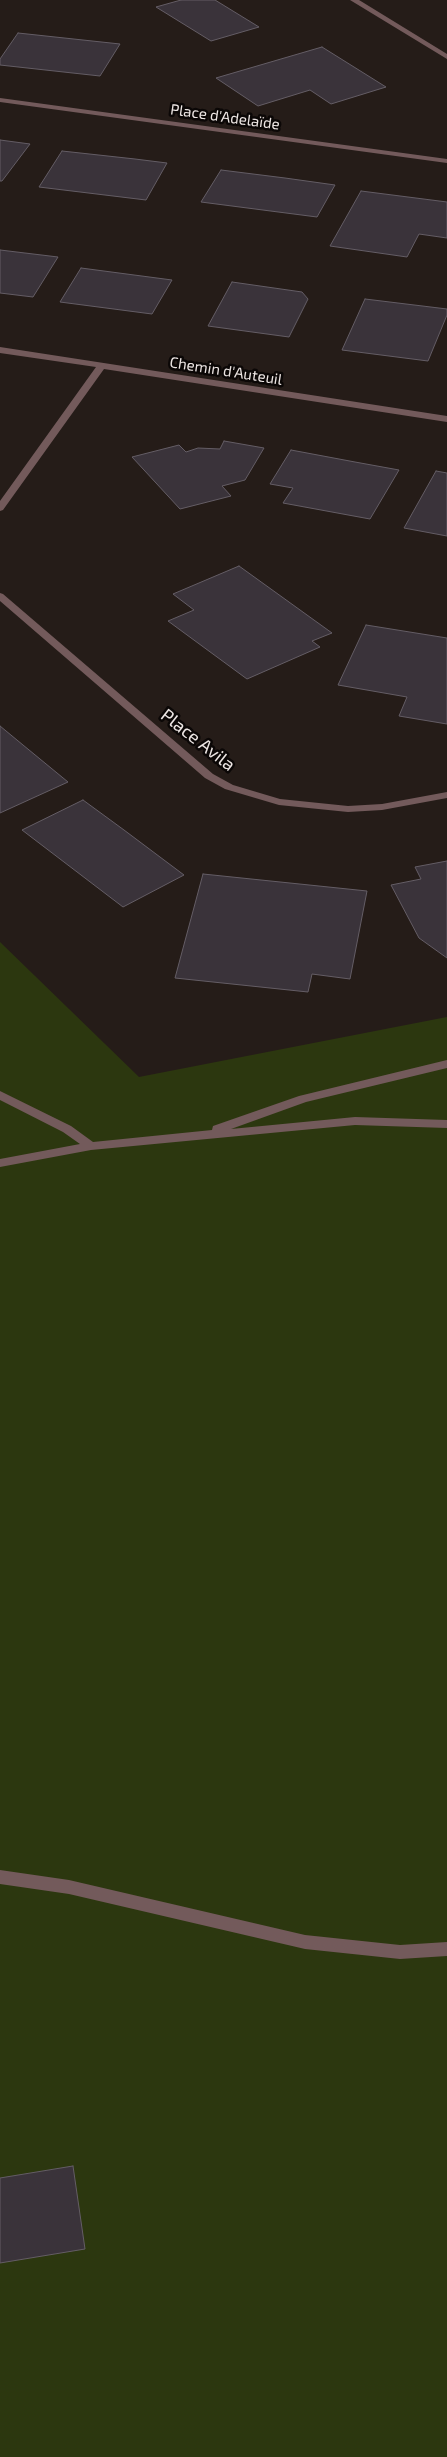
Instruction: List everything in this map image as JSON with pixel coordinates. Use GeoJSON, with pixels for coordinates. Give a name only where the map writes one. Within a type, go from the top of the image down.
{"type":"FeatureCollection","features":[{"type":"Feature","properties":{"kind":"street"},"geometry":{"type":"LineString","coordinates":[[354,0],[447,57]]}},
{"type":"Feature","properties":{"kind":"street","name":"Place d'Adelaïde"},"geometry":{"type":"LineString","coordinates":[[0,100],[447,161]]}},
{"type":"Feature","properties":{"kind":"street","name":"Chemin d'Auteuil"},"geometry":{"type":"LineString","coordinates":[[0,350],[447,419]]}},
{"type":"Feature","properties":{"kind":"street"},"geometry":{"type":"LineString","coordinates":[[0,508],[101,366]]}},
{"type":"Feature","properties":{"kind":"street","name":"Place Avila"},"geometry":{"type":"LineString","coordinates":[[0,596],[209,776],[229,787],[278,802],[348,810],[382,807],[447,795]]}},
{"type":"Feature","properties":{"kind":"street"},"geometry":{"type":"LineString","coordinates":[[198,1136],[303,1099],[447,1064]]}},
{"type":"Feature","properties":{"kind":"street"},"geometry":{"type":"LineString","coordinates":[[0,1095],[67,1129],[91,1146]]}},
{"type":"Feature","properties":{"kind":"street"},"geometry":{"type":"LineString","coordinates":[[0,1163],[91,1146],[355,1120],[447,1124]]}},
{"type":"Feature","properties":{"kind":"street"},"geometry":{"type":"LineString","coordinates":[[0,1877],[69,1887],[305,1942],[400,1952],[447,1949]]}},
{"type":"Feature","properties":{"kind":"green space"},"geometry":{"type":"Polygon","coordinates":[[[0,942],[139,1077],[447,1017],[447,2457],[0,2457],[0,942]]]}},
{"type":"Feature","properties":{"kind":"building"},"geometry":{"type":"Polygon","coordinates":[[[181,0],[215,0],[259,27],[211,41],[156,7],[181,0]]]}},
{"type":"Feature","properties":{"kind":"building"},"geometry":{"type":"Polygon","coordinates":[[[18,33],[120,44],[100,76],[0,65],[0,59],[18,33]]]}},
{"type":"Feature","properties":{"kind":"building"},"geometry":{"type":"Polygon","coordinates":[[[322,47],[386,87],[331,104],[310,90],[258,106],[216,78],[322,47]]]}},
{"type":"Feature","properties":{"kind":"building"},"geometry":{"type":"Polygon","coordinates":[[[0,140],[30,144],[2,181],[0,181],[0,140]]]}},
{"type":"Feature","properties":{"kind":"building"},"geometry":{"type":"Polygon","coordinates":[[[62,151],[167,163],[146,200],[39,187],[62,151]]]}},
{"type":"Feature","properties":{"kind":"building"},"geometry":{"type":"Polygon","coordinates":[[[221,170],[335,185],[317,217],[201,202],[221,170]]]}},
{"type":"Feature","properties":{"kind":"building"},"geometry":{"type":"Polygon","coordinates":[[[361,191],[447,202],[447,238],[419,234],[407,257],[330,246],[361,191]]]}},
{"type":"Feature","properties":{"kind":"building"},"geometry":{"type":"Polygon","coordinates":[[[0,250],[58,257],[33,297],[0,293],[0,250]]]}},
{"type":"Feature","properties":{"kind":"building"},"geometry":{"type":"Polygon","coordinates":[[[81,268],[172,280],[152,314],[60,302],[81,268]]]}},
{"type":"Feature","properties":{"kind":"building"},"geometry":{"type":"Polygon","coordinates":[[[232,282],[302,292],[308,299],[289,337],[208,326],[232,282]]]}},
{"type":"Feature","properties":{"kind":"building"},"geometry":{"type":"Polygon","coordinates":[[[365,299],[447,309],[447,315],[428,361],[342,350],[365,299]]]}},
{"type":"Feature","properties":{"kind":"building"},"geometry":{"type":"Polygon","coordinates":[[[224,441],[264,448],[245,480],[222,486],[231,496],[180,509],[132,457],[179,445],[186,452],[198,448],[220,449],[224,441]]]}},
{"type":"Feature","properties":{"kind":"building"},"geometry":{"type":"Polygon","coordinates":[[[291,450],[399,470],[370,519],[283,503],[293,488],[270,484],[291,450]]]}},
{"type":"Feature","properties":{"kind":"building"},"geometry":{"type":"Polygon","coordinates":[[[436,471],[447,473],[447,536],[404,528],[436,471]]]}},
{"type":"Feature","properties":{"kind":"building"},"geometry":{"type":"Polygon","coordinates":[[[239,566],[332,633],[312,641],[320,647],[247,679],[168,621],[194,610],[173,594],[239,566]]]}},
{"type":"Feature","properties":{"kind":"building"},"geometry":{"type":"Polygon","coordinates":[[[366,625],[447,638],[447,724],[399,716],[407,697],[338,685],[366,625]]]}},
{"type":"Feature","properties":{"kind":"building"},"geometry":{"type":"Polygon","coordinates":[[[0,726],[23,745],[68,782],[0,813],[0,726]]]}},
{"type":"Feature","properties":{"kind":"building"},"geometry":{"type":"Polygon","coordinates":[[[83,800],[184,875],[123,907],[22,830],[83,800]]]}},
{"type":"Feature","properties":{"kind":"building"},"geometry":{"type":"Polygon","coordinates":[[[447,861],[447,958],[419,938],[391,885],[421,879],[415,867],[447,861]]]}},
{"type":"Feature","properties":{"kind":"building"},"geometry":{"type":"Polygon","coordinates":[[[203,874],[367,891],[350,979],[312,974],[308,992],[175,978],[203,874]]]}},
{"type":"Feature","properties":{"kind":"building"},"geometry":{"type":"Polygon","coordinates":[[[73,2166],[85,2249],[0,2263],[0,2178],[73,2166]]]}}]}
